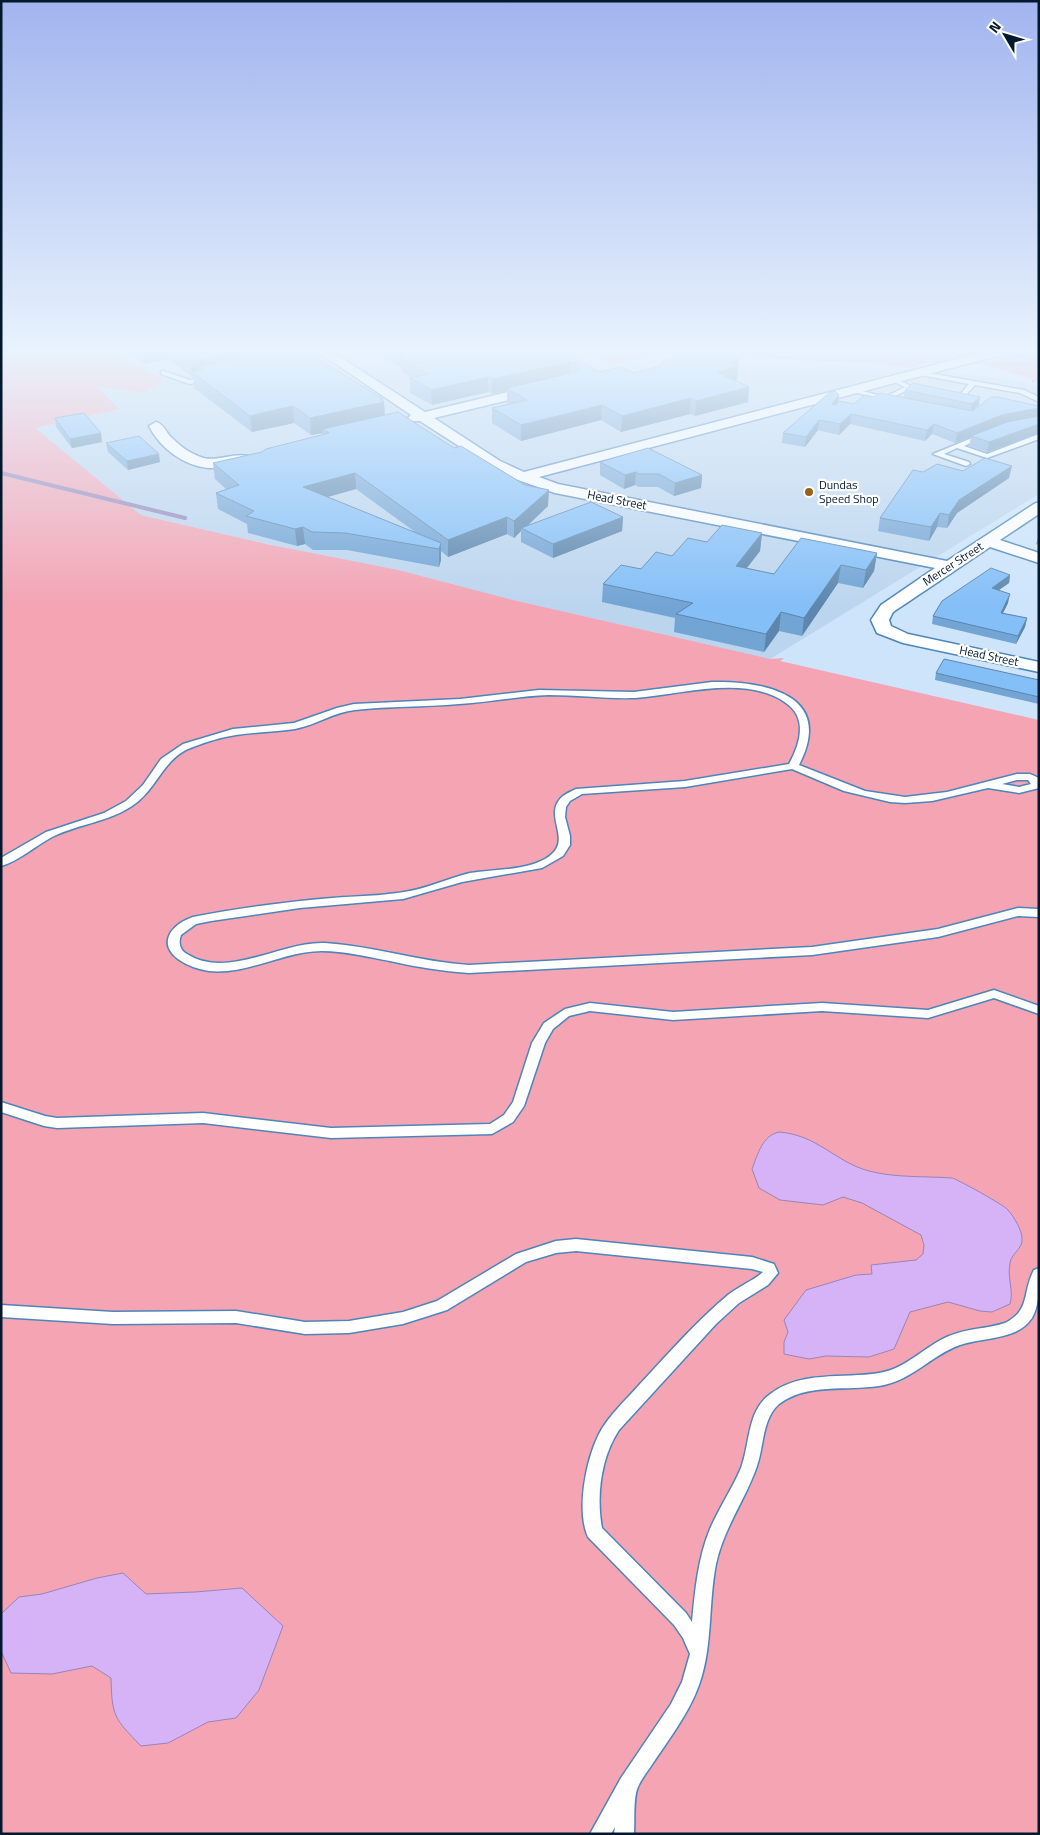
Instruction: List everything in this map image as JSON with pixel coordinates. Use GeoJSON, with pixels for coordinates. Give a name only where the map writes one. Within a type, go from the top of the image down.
{"type":"FeatureCollection","features":[{"type":"Feature","properties":{"kind":"street"},"geometry":{"type":"LineString","coordinates":[[161,435],[164,439],[196,463],[220,463],[255,456]]}},
{"type":"Feature","properties":{"kind":"street","name":"Head Street"},"geometry":{"type":"LineString","coordinates":[[450,435],[495,464],[523,477],[555,488],[948,566]]}},
{"type":"Feature","properties":{"kind":"street"},"geometry":{"type":"LineString","coordinates":[[523,477],[683,435]]}},
{"type":"Feature","properties":{"kind":"street","name":"Mercer Street"},"geometry":{"type":"LineString","coordinates":[[883,629],[880,620],[887,609],[948,566],[1039,508]]}},
{"type":"Feature","properties":{"kind":"street"},"geometry":{"type":"LineString","coordinates":[[988,541],[1039,558]]}},
{"type":"Feature","properties":{"kind":"street","name":"Head Street"},"geometry":{"type":"LineString","coordinates":[[883,629],[902,638],[1039,667]]}},
{"type":"Feature","properties":{"kind":"lane"},"geometry":{"type":"LineString","coordinates":[[966,464],[937,454],[986,435]]}},
{"type":"Feature","properties":{"kind":"lane"},"geometry":{"type":"LineString","coordinates":[[957,446],[987,456],[1039,436]]}},
{"type":"Feature","properties":{"kind":"lane"},"geometry":{"type":"LineString","coordinates":[[1,863],[50,834],[108,814],[130,803],[147,787],[164,761],[186,746],[233,732],[295,726],[347,708],[475,700],[540,693],[603,696],[644,695],[705,684],[730,684],[781,696],[796,706],[803,720],[805,735],[804,746],[795,762]]}},
{"type":"Feature","properties":{"kind":"lane"},"geometry":{"type":"LineString","coordinates":[[986,785],[929,798],[904,800],[879,797],[848,789],[814,775],[795,762],[685,784],[590,789],[580,791],[565,798],[559,807],[565,836],[564,846],[555,857],[541,864],[456,880],[404,896],[314,903],[193,921],[179,929],[173,944],[178,953],[184,958],[198,964],[213,966],[244,963],[297,949],[320,947],[379,954],[427,966],[469,969],[812,951],[938,934],[1018,912],[1039,913]]}},
{"type":"Feature","properties":{"kind":"lane"},"geometry":{"type":"LineString","coordinates":[[1,1107],[44,1121],[57,1123],[189,1118],[331,1133],[492,1129],[506,1121],[517,1106],[542,1032],[562,1014],[580,1007],[673,1016],[822,1007],[928,1014],[994,994],[1039,1010]]}},
{"type":"Feature","properties":{"kind":"lane"},"geometry":{"type":"LineString","coordinates":[[1,1311],[113,1318],[236,1317],[305,1328],[350,1327],[402,1318],[442,1306],[521,1258],[556,1247],[576,1245],[637,1250],[752,1263],[768,1268],[771,1273],[766,1279],[736,1297],[700,1330],[623,1414],[604,1440],[595,1476],[590,1516],[594,1532],[680,1619],[689,1632],[699,1654]]}},
{"type":"Feature","properties":{"kind":"lane"},"geometry":{"type":"LineString","coordinates":[[600,1834],[628,1785],[677,1710],[690,1685],[699,1654],[703,1589],[708,1559],[715,1536],[750,1466],[757,1430],[766,1406],[781,1394],[809,1385],[863,1382],[884,1378],[902,1372],[954,1340],[1012,1326],[1022,1321],[1028,1314],[1035,1280],[1039,1274]]}},
{"type":"Feature","properties":{"kind":"lane"},"geometry":{"type":"LineString","coordinates":[[624,1834],[628,1785]]}},
{"type":"Feature","properties":{"kind":"shaded area"},"geometry":{"type":"Polygon","coordinates":[[[1,435],[43,435],[141,515],[271,545],[398,570],[513,600],[770,659],[784,658],[780,661],[1039,720],[1039,1834],[1,1834],[1,435]]]}},
{"type":"Feature","properties":{"kind":"shaded area"},"geometry":{"type":"Polygon","coordinates":[[[42,435],[1039,435],[1039,494],[770,659],[141,515],[42,435]]]}},
{"type":"Feature","properties":{"kind":"shaded area"},"geometry":{"type":"Polygon","coordinates":[[[779,1132],[805,1138],[846,1162],[869,1171],[900,1176],[952,1178],[1005,1207],[1015,1220],[1022,1237],[1020,1247],[1010,1263],[1010,1304],[992,1312],[980,1311],[948,1302],[910,1312],[894,1349],[869,1357],[826,1356],[809,1359],[784,1354],[784,1342],[788,1332],[784,1320],[806,1290],[856,1275],[872,1274],[871,1265],[916,1260],[923,1254],[924,1245],[921,1235],[862,1203],[843,1197],[823,1205],[780,1200],[759,1188],[752,1169],[768,1137],[779,1132]]]}},
{"type":"Feature","properties":{"kind":"shaded area"},"geometry":{"type":"Polygon","coordinates":[[[123,1573],[146,1594],[242,1588],[283,1626],[259,1690],[236,1718],[208,1722],[168,1743],[141,1746],[116,1716],[112,1701],[111,1678],[92,1666],[52,1674],[11,1673],[1,1651],[1,1614],[19,1597],[42,1594],[97,1578],[123,1573]]]}},
{"type":"Feature","properties":{"kind":"building"},"geometry":{"type":"Polygon","coordinates":[[[67,435],[93,435],[70,439],[67,435]]]}},
{"type":"Feature","properties":{"kind":"building"},"geometry":{"type":"Polygon","coordinates":[[[323,435],[433,435],[454,448],[461,446],[525,485],[549,490],[514,521],[507,517],[448,540],[355,473],[303,487],[441,543],[439,549],[345,533],[312,532],[303,527],[295,529],[246,516],[254,511],[216,493],[239,485],[213,463],[262,452],[266,449],[323,435]]]}},
{"type":"Feature","properties":{"kind":"building"},"geometry":{"type":"Polygon","coordinates":[[[792,435],[808,435],[806,437],[792,435]]]}},
{"type":"Feature","properties":{"kind":"building"},"geometry":{"type":"Polygon","coordinates":[[[975,435],[1009,435],[989,442],[971,436],[975,435]]]}},
{"type":"Feature","properties":{"kind":"building"},"geometry":{"type":"Polygon","coordinates":[[[139,436],[159,454],[127,461],[106,443],[139,436]]]}},
{"type":"Feature","properties":{"kind":"building"},"geometry":{"type":"Polygon","coordinates":[[[648,448],[702,475],[675,483],[659,474],[639,474],[636,472],[625,475],[600,462],[648,448]]]}},
{"type":"Feature","properties":{"kind":"building"},"geometry":{"type":"Polygon","coordinates":[[[985,458],[1012,466],[959,500],[949,515],[940,513],[931,527],[880,518],[913,470],[923,472],[937,464],[963,471],[985,458]]]}},
{"type":"Feature","properties":{"kind":"building"},"geometry":{"type":"Polygon","coordinates":[[[591,502],[623,517],[553,544],[521,528],[591,502]]]}},
{"type":"Feature","properties":{"kind":"building"},"geometry":{"type":"Polygon","coordinates":[[[722,525],[762,533],[736,566],[774,574],[801,538],[877,553],[866,570],[841,565],[804,618],[781,612],[766,634],[676,614],[693,603],[603,584],[621,565],[641,569],[656,552],[672,556],[688,538],[707,542],[722,525]]]}},
{"type":"Feature","properties":{"kind":"building"},"geometry":{"type":"Polygon","coordinates":[[[991,568],[1010,575],[992,588],[1010,594],[1001,613],[1027,618],[1018,636],[933,616],[942,601],[991,568]]]}},
{"type":"Feature","properties":{"kind":"building"},"geometry":{"type":"Polygon","coordinates":[[[944,659],[1039,680],[1039,697],[936,673],[944,659]]]}},
{"type":"Feature","properties":{"kind":"waterway"},"geometry":{"type":"LineString","coordinates":[[1,473],[185,518]]}},
{"type":"Feature","properties":{"kind":"place","name":"Dundas Speed Shop"},"geometry":{"type":"Point","coordinates":[809,492]}}]}
